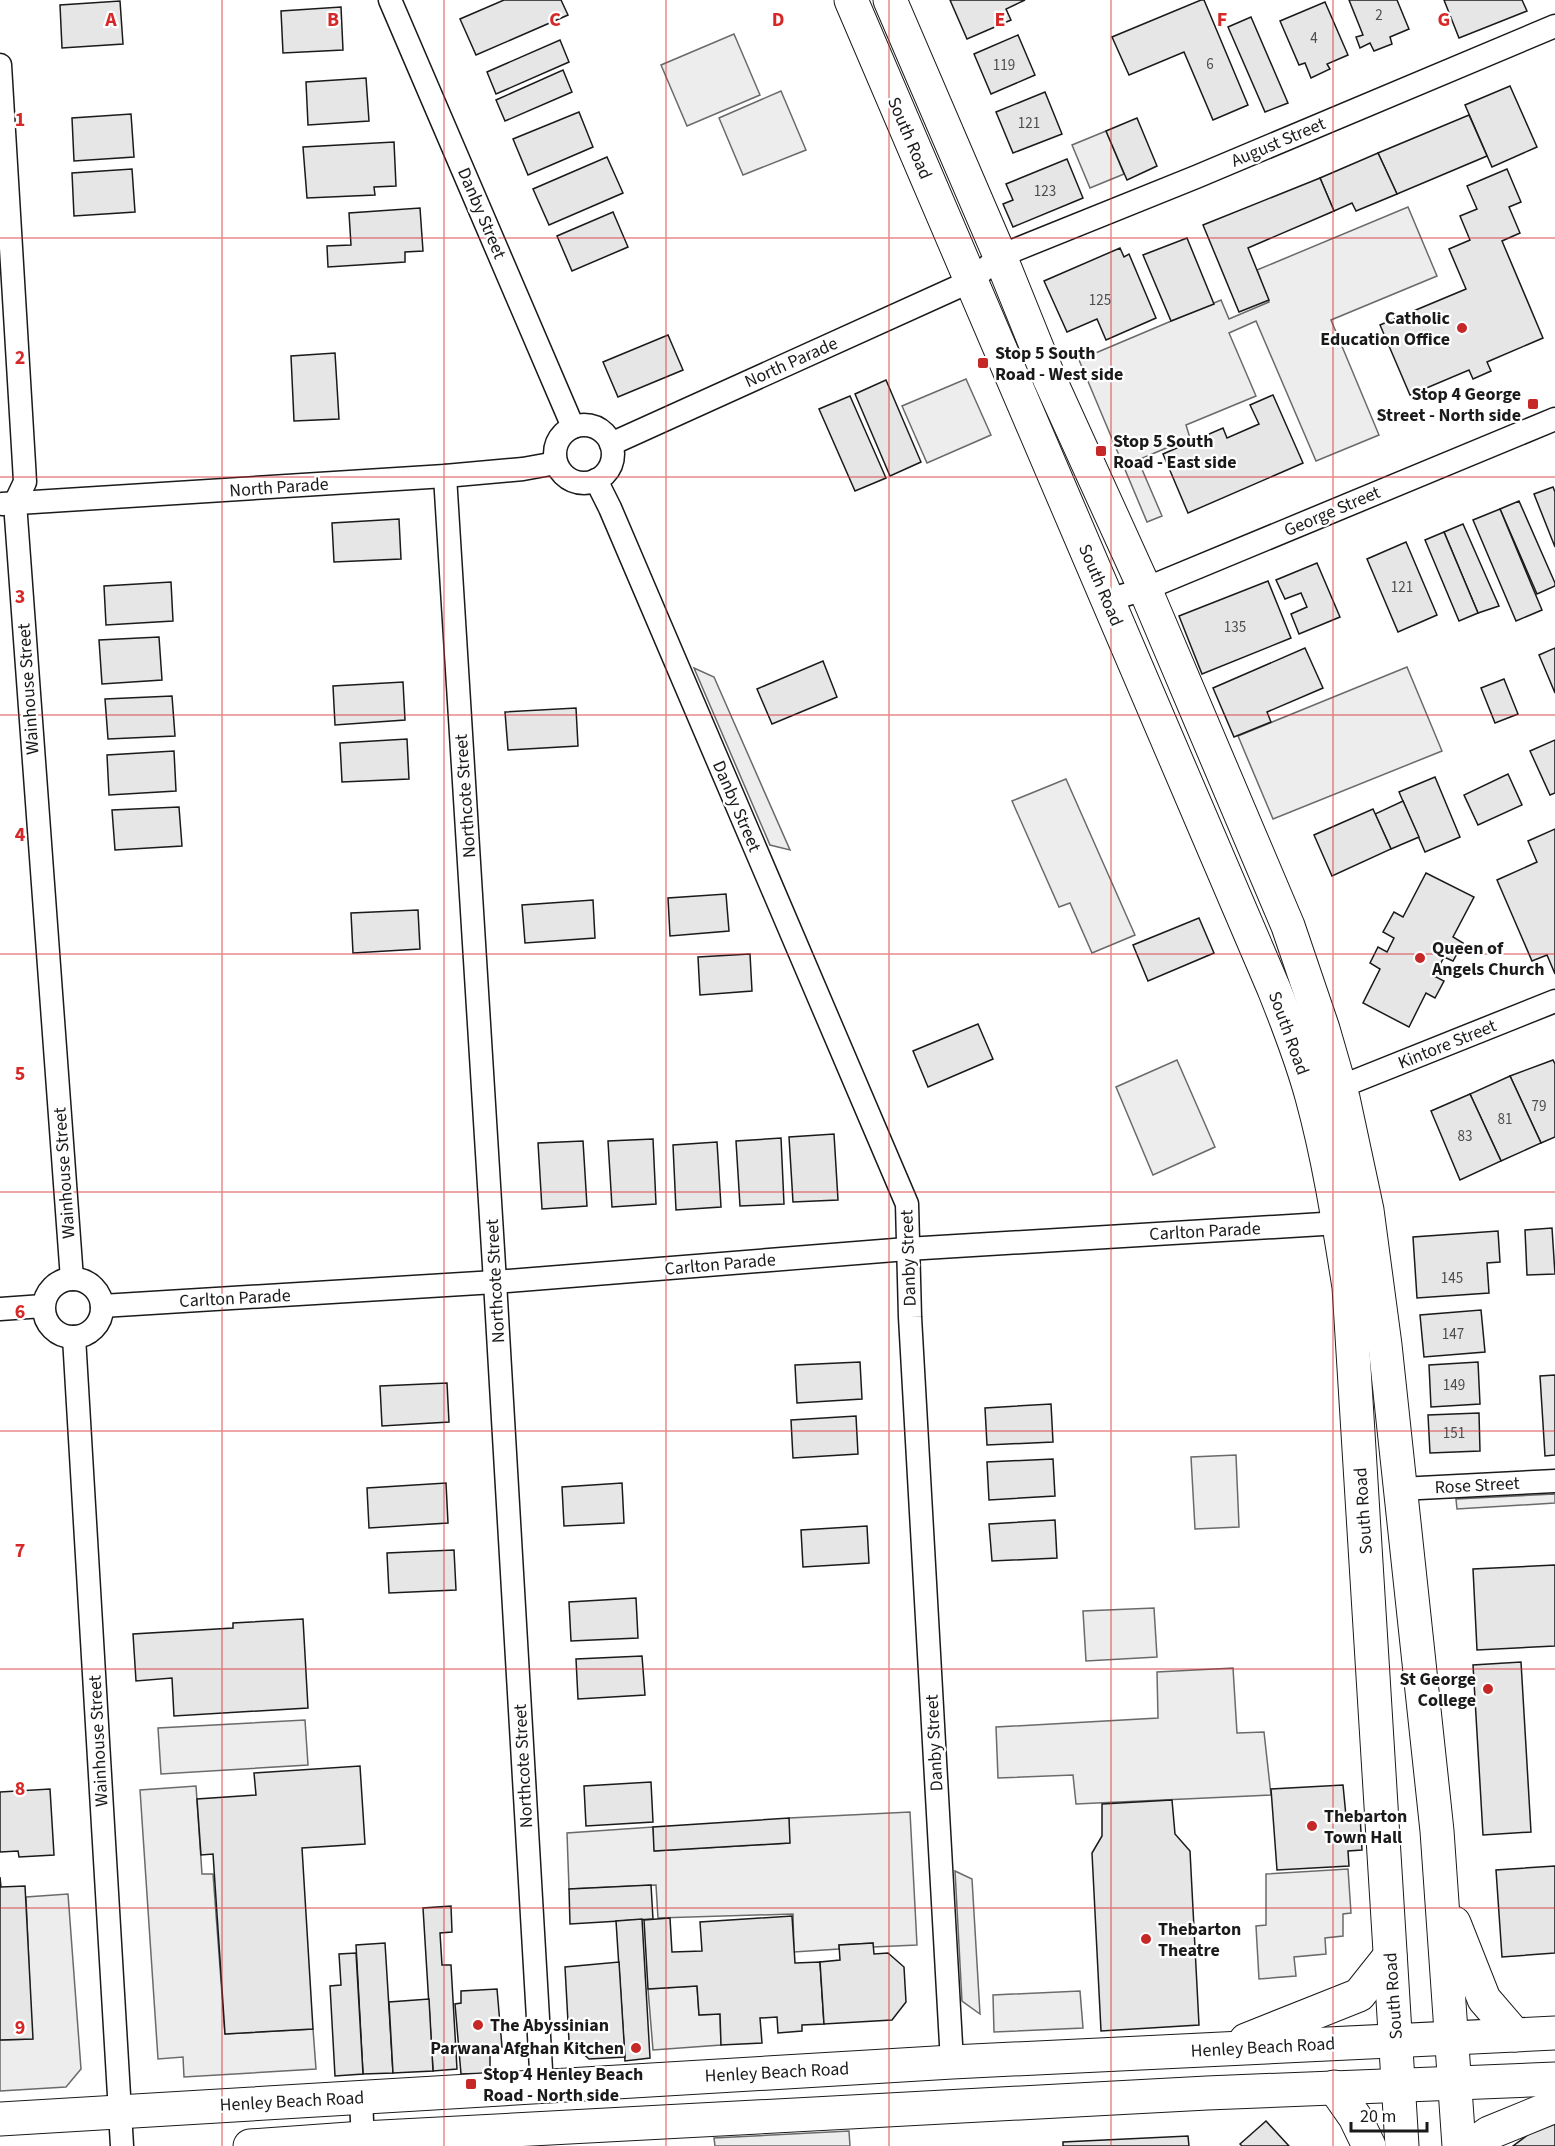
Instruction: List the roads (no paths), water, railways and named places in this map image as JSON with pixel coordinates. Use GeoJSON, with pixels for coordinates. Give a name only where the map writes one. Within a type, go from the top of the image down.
{"type":"FeatureCollection","features":[{"type":"Feature","properties":{"kind":"main road","name":"South Road"},"geometry":{"type":"LineString","coordinates":[[851,0],[1294,1041],[1312,1098],[1339,1223],[1349,1287],[1402,2146]]}},
{"type":"Feature","properties":{"kind":"main road","name":"South Road"},"geometry":{"type":"LineString","coordinates":[[890,0],[1000,256],[1050,380],[1145,589],[1288,926],[1340,1087],[1367,1209],[1377,1274],[1435,1807],[1459,2146]]}},
{"type":"Feature","properties":{"kind":"main road"},"geometry":{"type":"LineString","coordinates":[[1362,1491],[1400,1489]]}},
{"type":"Feature","properties":{"kind":"main road"},"geometry":{"type":"LineString","coordinates":[[1441,1888],[1484,2000],[1515,2035]]}},
{"type":"Feature","properties":{"kind":"main road"},"geometry":{"type":"LineString","coordinates":[[1222,2049],[1359,1995],[1390,1956]]}},
{"type":"Feature","properties":{"kind":"main road","name":"Henley Beach Road"},"geometry":{"type":"LineString","coordinates":[[0,2119],[952,2062],[1555,2033]]}},
{"type":"Feature","properties":{"kind":"main road"},"geometry":{"type":"LineString","coordinates":[[250,2146],[363,2142],[1334,2087],[1555,2079]]}},
{"type":"Feature","properties":{"kind":"main road"},"geometry":{"type":"LineString","coordinates":[[1334,2087],[1354,2117],[1369,2146]]}},
{"type":"Feature","properties":{"kind":"main road"},"geometry":{"type":"LineString","coordinates":[[1471,2146],[1489,2133],[1555,2106]]}},
{"type":"Feature","properties":{"kind":"street","name":"Danby Street"},"geometry":{"type":"LineString","coordinates":[[390,0],[573,427]]}},
{"type":"Feature","properties":{"kind":"street","name":"August Street"},"geometry":{"type":"LineString","coordinates":[[971,281],[1000,256],[1196,177],[1555,26]]}},
{"type":"Feature","properties":{"kind":"street","name":"Wainhouse Street"},"geometry":{"type":"LineString","coordinates":[[0,65],[25,482],[7,504],[72,1279]]}},
{"type":"Feature","properties":{"kind":"street","name":"North Parade"},"geometry":{"type":"LineString","coordinates":[[611,444],[971,281]]}},
{"type":"Feature","properties":{"kind":"street","name":"George Street"},"geometry":{"type":"LineString","coordinates":[[1108,600],[1145,589],[1555,419]]}},
{"type":"Feature","properties":{"kind":"street"},"geometry":{"type":"LineString","coordinates":[[582,425],[600,429],[611,444],[613,458],[611,465],[596,480],[576,482],[564,474],[556,463],[556,446],[560,438],[573,427],[582,425]]}},
{"type":"Feature","properties":{"kind":"street","name":"North Parade"},"geometry":{"type":"LineString","coordinates":[[7,504],[445,476],[523,469],[556,463]]}},
{"type":"Feature","properties":{"kind":"street","name":"Northcote Street"},"geometry":{"type":"LineString","coordinates":[[445,476],[542,2087]]}},
{"type":"Feature","properties":{"kind":"street","name":"Danby Street"},"geometry":{"type":"LineString","coordinates":[[596,480],[610,508],[907,1204],[907,1249],[952,2062]]}},
{"type":"Feature","properties":{"kind":"street","name":"Kintore Street"},"geometry":{"type":"LineString","coordinates":[[1340,1087],[1555,1001]]}},
{"type":"Feature","properties":{"kind":"street","name":"Carlton Parade"},"geometry":{"type":"LineString","coordinates":[[102,1306],[495,1282],[907,1249],[1339,1223]]}},
{"type":"Feature","properties":{"kind":"street"},"geometry":{"type":"LineString","coordinates":[[72,1279],[86,1282],[97,1292],[102,1306],[99,1321],[89,1332],[74,1337],[59,1333],[47,1322],[43,1306],[47,1293],[58,1283],[72,1279]]}},
{"type":"Feature","properties":{"kind":"street"},"geometry":{"type":"LineString","coordinates":[[0,1309],[43,1306]]}},
{"type":"Feature","properties":{"kind":"street","name":"Wainhouse Street"},"geometry":{"type":"LineString","coordinates":[[74,1337],[122,2146]]}},
{"type":"Feature","properties":{"kind":"street","name":"Rose Street"},"geometry":{"type":"LineString","coordinates":[[1400,1489],[1555,1480]]}},
{"type":"Feature","properties":{"kind":"street"},"geometry":{"type":"LineString","coordinates":[[361,2097],[363,2142]]}},
{"type":"Feature","properties":{"kind":"place","name":"Catholic Education Office"},"geometry":{"type":"Point","coordinates":[1462,328]}},
{"type":"Feature","properties":{"kind":"place","name":"Stop 5 South Road - West side"},"geometry":{"type":"Point","coordinates":[983,363]}},
{"type":"Feature","properties":{"kind":"place","name":"Stop 4 George Street - North side"},"geometry":{"type":"Point","coordinates":[1533,404]}},
{"type":"Feature","properties":{"kind":"place","name":"Stop 5 South Road - East side"},"geometry":{"type":"Point","coordinates":[1101,451]}},
{"type":"Feature","properties":{"kind":"place","name":"Queen of Angels Church"},"geometry":{"type":"Point","coordinates":[1420,958]}},
{"type":"Feature","properties":{"kind":"place","name":"St George College"},"geometry":{"type":"Point","coordinates":[1488,1689]}},
{"type":"Feature","properties":{"kind":"place","name":"Thebarton Town Hall"},"geometry":{"type":"Point","coordinates":[1312,1826]}},
{"type":"Feature","properties":{"kind":"place","name":"Thebarton Theatre"},"geometry":{"type":"Point","coordinates":[1146,1939]}},
{"type":"Feature","properties":{"kind":"place","name":"The Abyssinian"},"geometry":{"type":"Point","coordinates":[478,2025]}},
{"type":"Feature","properties":{"kind":"place","name":"Parwana Afghan Kitchen"},"geometry":{"type":"Point","coordinates":[636,2048]}},
{"type":"Feature","properties":{"kind":"place","name":"Stop 4 Henley Beach Road - North side"},"geometry":{"type":"Point","coordinates":[471,2084]}}]}
